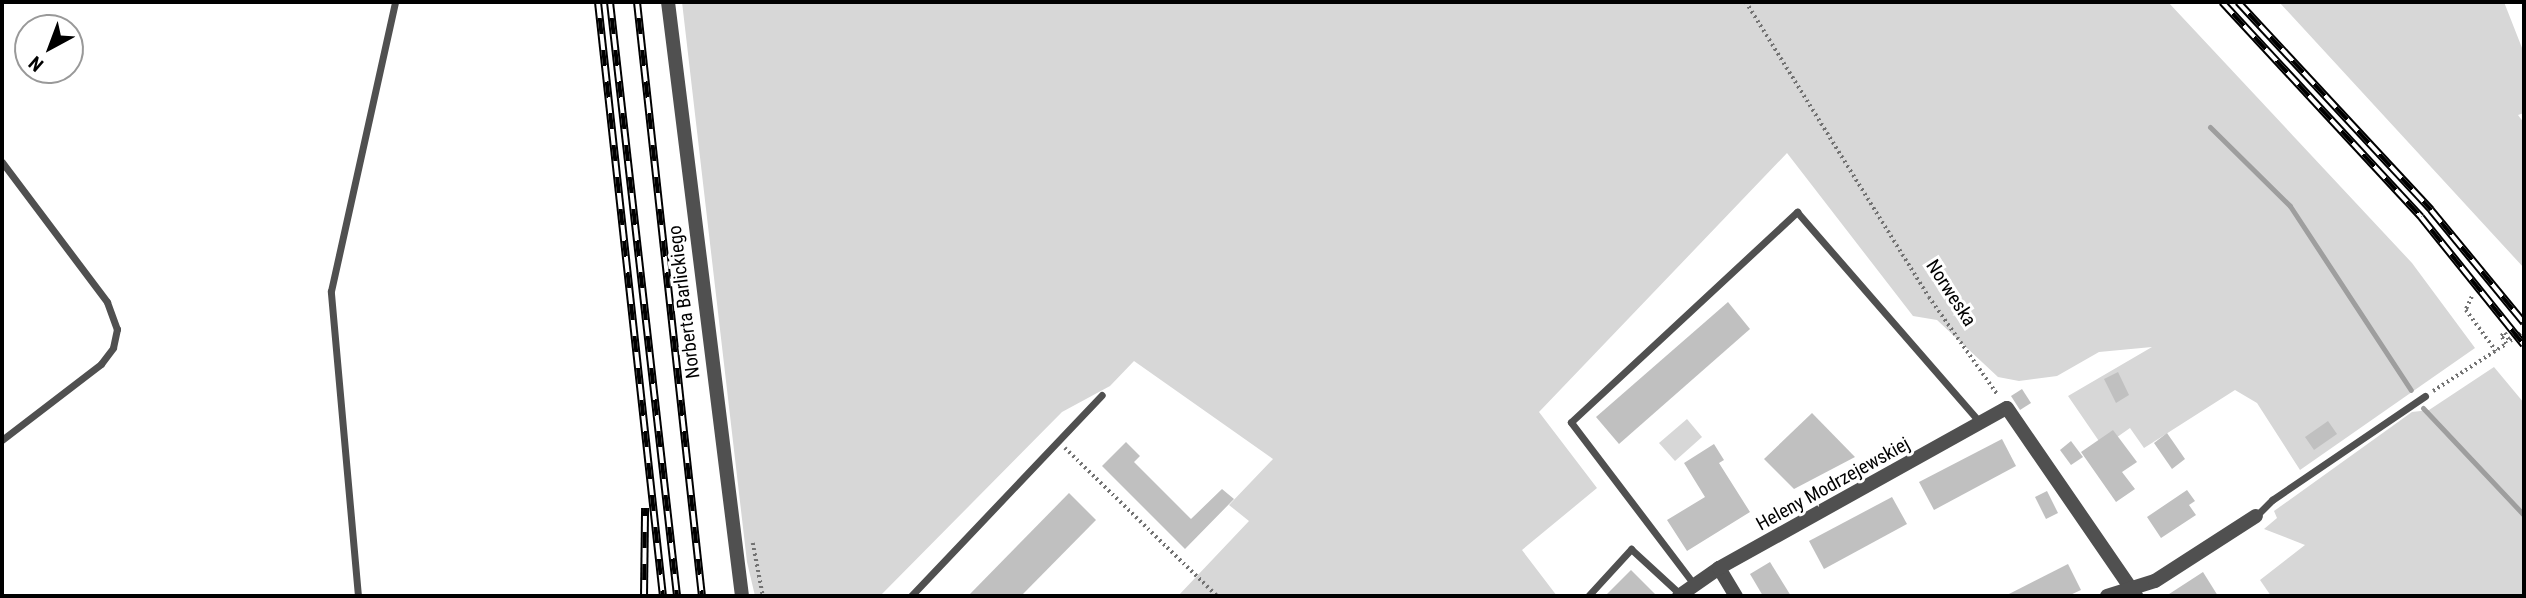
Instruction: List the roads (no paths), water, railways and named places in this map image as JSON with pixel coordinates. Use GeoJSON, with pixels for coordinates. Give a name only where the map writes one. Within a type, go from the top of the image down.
{"type":"FeatureCollection","features":[{"type":"Feature","properties":{"kind":"street","name":"Norberta Barlickiego"},"geometry":{"type":"LineString","coordinates":[[668,2],[743,596]]}},
{"type":"Feature","properties":{"kind":"street","name":"Heleny Modrzejewskiej"},"geometry":{"type":"LineString","coordinates":[[1680,596],[1693,583],[1719,568],[1981,425],[2007,408],[2133,593]]}},
{"type":"Feature","properties":{"kind":"street"},"geometry":{"type":"LineString","coordinates":[[2108,596],[2133,593],[2256,516]]}},
{"type":"Feature","properties":{"kind":"street"},"geometry":{"type":"LineString","coordinates":[[1719,568],[1736,596]]}},
{"type":"Feature","properties":{"kind":"lane"},"geometry":{"type":"LineString","coordinates":[[359,596],[331,291],[396,2]]}},
{"type":"Feature","properties":{"kind":"lane"},"geometry":{"type":"LineString","coordinates":[[2,162],[107,302],[117,329],[113,348],[101,364],[2,440]]}},
{"type":"Feature","properties":{"kind":"lane"},"geometry":{"type":"LineString","coordinates":[[1693,583],[1571,422],[1797,212],[1981,425]]}},
{"type":"Feature","properties":{"kind":"lane"},"geometry":{"type":"LineString","coordinates":[[911,596],[1102,395]]}},
{"type":"Feature","properties":{"kind":"lane"},"geometry":{"type":"LineString","coordinates":[[2256,516],[2272,500],[2425,396]]}},
{"type":"Feature","properties":{"kind":"lane"},"geometry":{"type":"LineString","coordinates":[[1588,596],[1631,549],[1680,596]]}},
{"type":"Feature","properties":{"kind":"waterway"},"geometry":{"type":"LineString","coordinates":[[2210,127],[2290,206],[2411,390]]}},
{"type":"Feature","properties":{"kind":"waterway"},"geometry":{"type":"LineString","coordinates":[[2423,408],[2524,515]]}},
{"type":"Feature","properties":{"kind":"railway"},"geometry":{"type":"LineString","coordinates":[[598,2],[663,596]]}},
{"type":"Feature","properties":{"kind":"railway"},"geometry":{"type":"LineString","coordinates":[[610,2],[677,596]]}},
{"type":"Feature","properties":{"kind":"railway"},"geometry":{"type":"LineString","coordinates":[[637,2],[702,596]]}},
{"type":"Feature","properties":{"kind":"railway"},"geometry":{"type":"LineString","coordinates":[[2222,2],[2421,217],[2524,345]]}},
{"type":"Feature","properties":{"kind":"railway"},"geometry":{"type":"LineString","coordinates":[[2238,2],[2431,210],[2524,323]]}},
{"type":"Feature","properties":{"kind":"railway"},"geometry":{"type":"LineString","coordinates":[[644,596],[645,508]]}}]}
